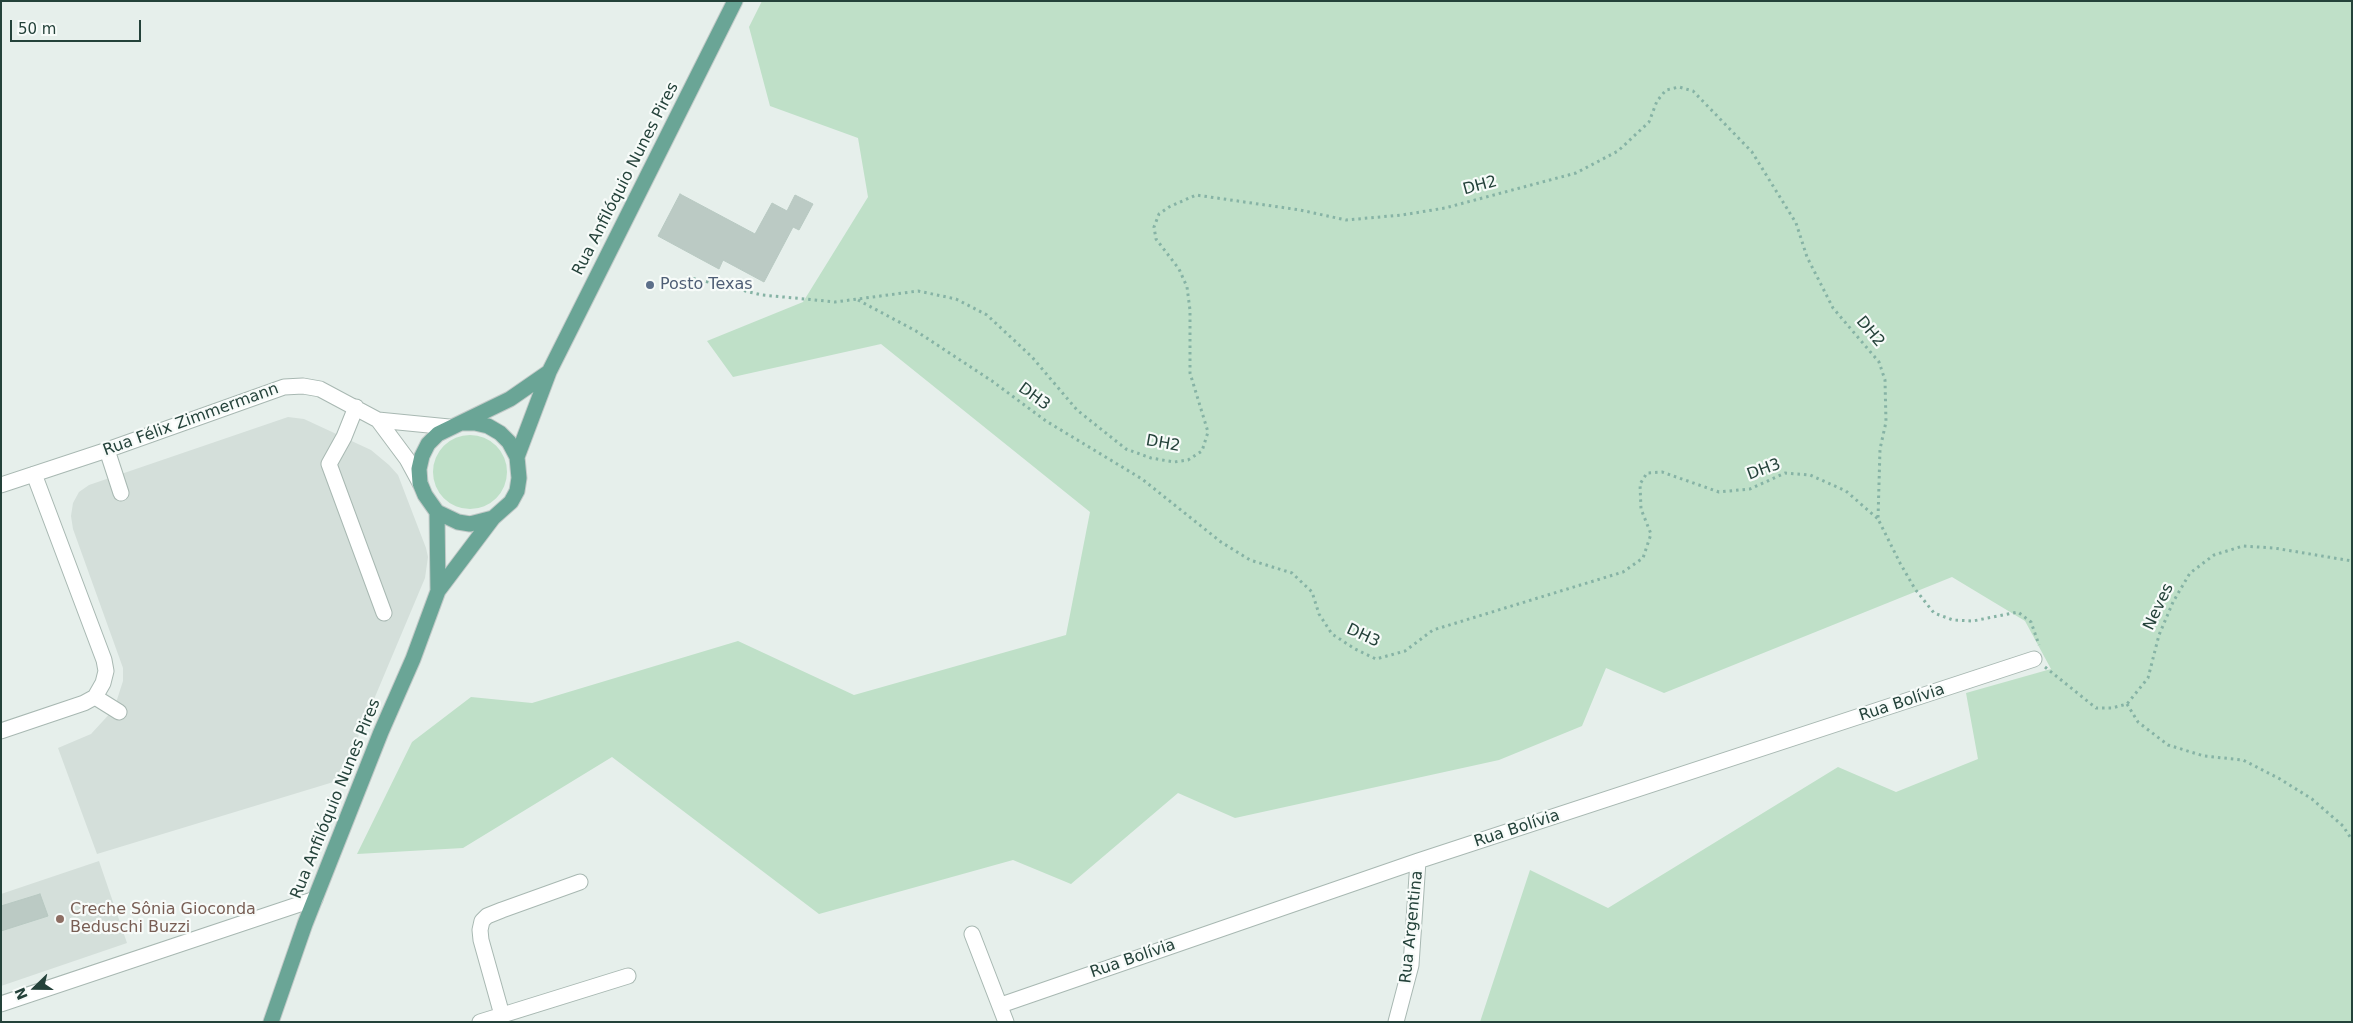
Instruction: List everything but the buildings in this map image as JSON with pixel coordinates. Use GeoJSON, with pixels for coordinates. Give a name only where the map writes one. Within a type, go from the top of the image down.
{"type":"FeatureCollection","features":[{"type":"Feature","properties":{"kind":"main road","name":"Rua Anfilóquio Nunes Pires"},"geometry":{"type":"LineString","coordinates":[[271,1022],[315,899],[381,732],[413,659],[438,591],[493,518],[511,502],[517,491],[520,478],[517,457],[549,372],[735,1]]}},
{"type":"Feature","properties":{"kind":"main road","name":"Rua Anfilóquio Nunes Pires"},"geometry":{"type":"LineString","coordinates":[[420,483],[422,456],[428,444],[438,434],[510,399],[549,372]]}},
{"type":"Feature","properties":{"kind":"main road"},"geometry":{"type":"LineString","coordinates":[[455,425],[475,423],[488,426],[500,433],[509,442],[517,457]]}},
{"type":"Feature","properties":{"kind":"main road"},"geometry":{"type":"LineString","coordinates":[[420,483],[425,495],[437,512],[447,518],[470,524],[493,518]]}},
{"type":"Feature","properties":{"kind":"main road","name":"Rua Anfilóquio Nunes Pires"},"geometry":{"type":"LineString","coordinates":[[437,512],[438,591]]}},
{"type":"Feature","properties":{"kind":"street","name":"Rua Félix Zimmermann"},"geometry":{"type":"LineString","coordinates":[[1,485],[107,450],[284,387],[303,386],[320,389],[378,420],[407,460],[420,483]]}},
{"type":"Feature","properties":{"kind":"street"},"geometry":{"type":"LineString","coordinates":[[356,407],[344,437],[329,464],[384,613]]}},
{"type":"Feature","properties":{"kind":"street","name":"Rua Félix Zimmermann"},"geometry":{"type":"LineString","coordinates":[[378,420],[455,425]]}},
{"type":"Feature","properties":{"kind":"street"},"geometry":{"type":"LineString","coordinates":[[107,450],[121,493]]}},
{"type":"Feature","properties":{"kind":"street"},"geometry":{"type":"LineString","coordinates":[[1,732],[84,703],[95,697],[103,684],[106,671],[104,660],[34,474]]}},
{"type":"Feature","properties":{"kind":"street","name":"Rua Bolívia"},"geometry":{"type":"LineString","coordinates":[[1001,1005],[1418,862],[2034,659]]}},
{"type":"Feature","properties":{"kind":"street"},"geometry":{"type":"LineString","coordinates":[[95,697],[119,712]]}},
{"type":"Feature","properties":{"kind":"street","name":"Rua Argentina"},"geometry":{"type":"LineString","coordinates":[[1396,1022],[1411,965],[1418,862]]}},
{"type":"Feature","properties":{"kind":"street"},"geometry":{"type":"LineString","coordinates":[[502,1015],[482,940],[480,930],[482,921],[487,916],[502,910],[580,882]]}},
{"type":"Feature","properties":{"kind":"street"},"geometry":{"type":"LineString","coordinates":[[1,1004],[315,899]]}},
{"type":"Feature","properties":{"kind":"street"},"geometry":{"type":"LineString","coordinates":[[972,934],[1006,1022]]}},
{"type":"Feature","properties":{"kind":"street"},"geometry":{"type":"LineString","coordinates":[[480,1022],[628,976]]}},
{"type":"Feature","properties":{"kind":"path","name":"DH2"},"geometry":{"type":"LineString","coordinates":[[857,299],[918,291],[956,299],[988,315],[1032,357],[1077,410],[1126,449],[1151,458],[1174,462],[1188,460],[1202,451],[1208,432],[1190,373],[1190,310],[1187,287],[1179,269],[1156,239],[1154,227],[1159,214],[1169,207],[1196,195],[1300,210],[1346,220],[1402,215],[1445,208],[1576,173],[1618,152],[1649,122],[1657,101],[1666,90],[1679,87],[1693,90],[1752,152],[1796,223],[1806,257],[1833,308],[1879,362],[1885,380],[1886,422],[1880,449],[1878,519],[1900,563],[1934,613],[1953,620],[1973,621],[2018,612],[2031,622],[2040,642],[2034,659]]}},
{"type":"Feature","properties":{"kind":"path"},"geometry":{"type":"LineString","coordinates":[[687,276],[762,295],[835,302],[857,299]]}},
{"type":"Feature","properties":{"kind":"path","name":"DH3"},"geometry":{"type":"LineString","coordinates":[[857,299],[916,331],[992,381],[1046,421],[1142,479],[1221,542],[1250,560],[1292,572],[1312,592],[1319,614],[1332,634],[1355,649],[1376,659],[1405,651],[1433,630],[1624,572],[1644,558],[1650,534],[1641,509],[1640,484],[1647,473],[1662,472],[1719,492],[1750,489],[1785,472],[1810,475],[1846,491],[1878,519]]}},
{"type":"Feature","properties":{"kind":"path","name":"Neves"},"geometry":{"type":"LineString","coordinates":[[2127,704],[2148,678],[2159,635],[2173,602],[2190,574],[2214,555],[2243,546],[2274,548],[2352,561]]}},
{"type":"Feature","properties":{"kind":"path"},"geometry":{"type":"LineString","coordinates":[[2034,659],[2096,708],[2112,708],[2127,704],[2138,722],[2168,745],[2204,756],[2243,760],[2280,779],[2312,800],[2343,826],[2352,840]]}},
{"type":"Feature","properties":{"kind":"shaded area"},"geometry":{"type":"Polygon","coordinates":[[[288,417],[304,419],[371,450],[389,465],[398,475],[428,557],[425,578],[340,780],[97,854],[58,748],[91,734],[114,709],[123,681],[123,668],[73,529],[71,516],[73,503],[79,492],[89,485],[288,417]]]}},
{"type":"Feature","properties":{"kind":"shaded area","name":"Creche Sônia Gioconda Beduschi Buzzi"},"geometry":{"type":"Polygon","coordinates":[[[99,861],[127,943],[1,986],[1,894],[99,861]]]}},
{"type":"Feature","properties":{"kind":"green space"},"geometry":{"type":"Polygon","coordinates":[[[762,1],[2352,1],[2352,1022],[1480,1022],[1530,870],[1608,908],[1838,767],[1896,792],[1978,759],[1966,693],[2051,669],[2025,621],[1952,577],[1664,693],[1606,668],[1582,726],[1499,760],[1235,818],[1178,793],[1071,884],[1013,860],[819,914],[612,757],[463,848],[357,854],[412,742],[471,697],[532,703],[738,641],[854,695],[1066,635],[1090,512],[881,344],[733,377],[707,341],[803,302],[868,197],[858,138],[770,106],[749,27],[762,1]]]}},
{"type":"Feature","properties":{"kind":"green space"},"geometry":{"type":"Polygon","coordinates":[[[470,435],[484,438],[496,446],[504,458],[507,472],[504,486],[496,498],[484,506],[470,509],[456,506],[444,498],[436,486],[433,472],[436,458],[444,446],[456,438],[470,435]]]}},
{"type":"Feature","properties":{"kind":"place","name":"Posto Texas"},"geometry":{"type":"Point","coordinates":[650,285]}},
{"type":"Feature","properties":{"kind":"place","name":"Creche Sônia Gioconda Beduschi Buzzi"},"geometry":{"type":"Point","coordinates":[60,919]}}]}
